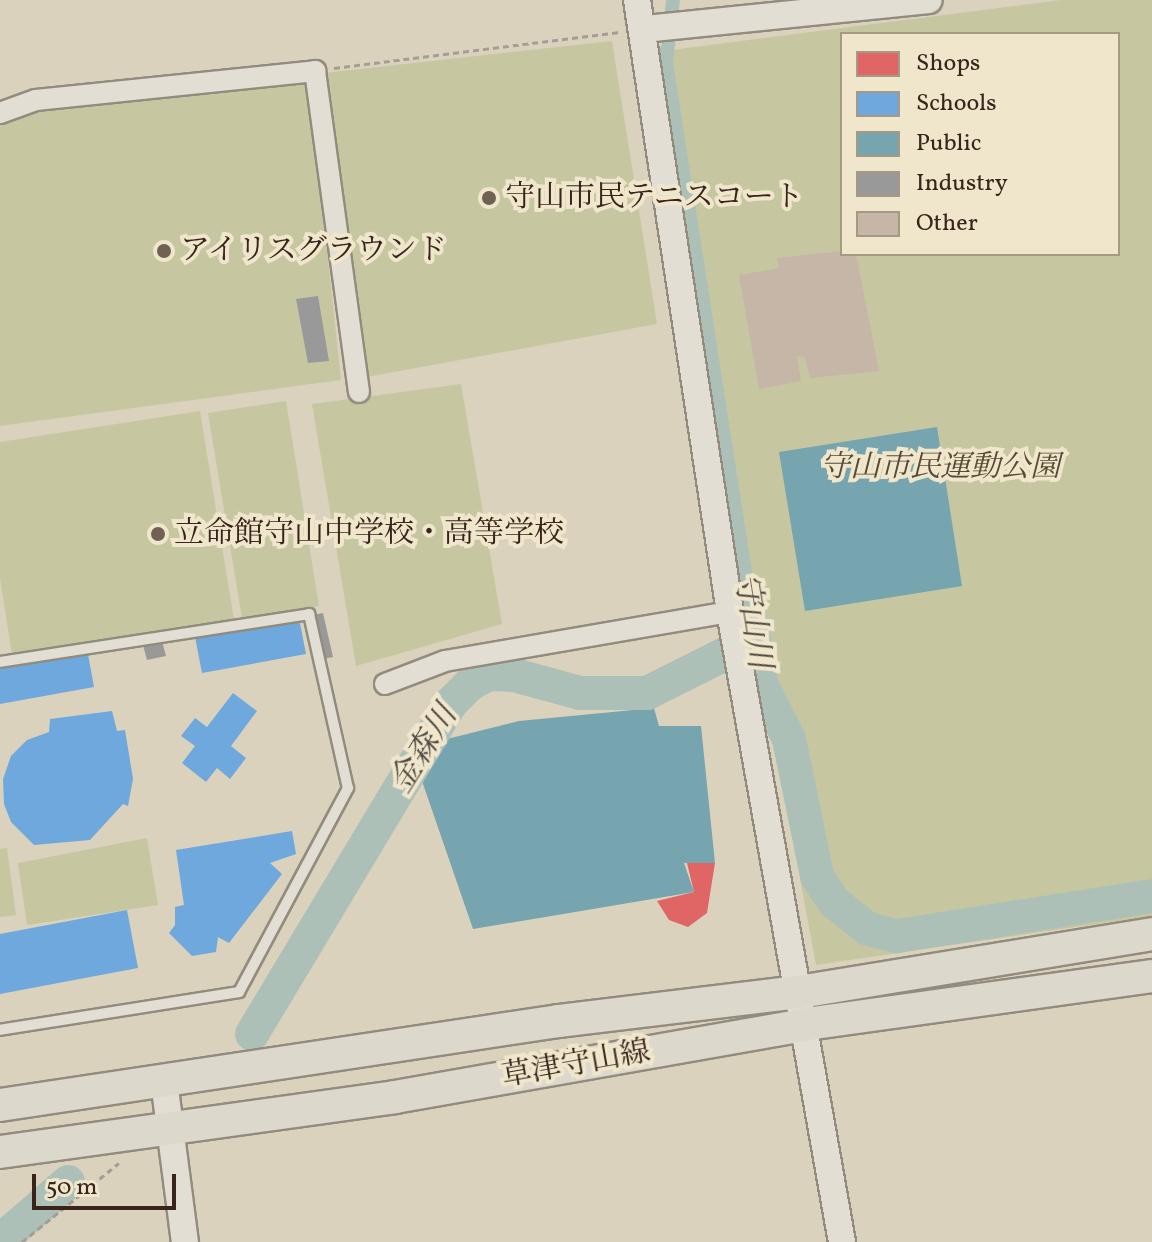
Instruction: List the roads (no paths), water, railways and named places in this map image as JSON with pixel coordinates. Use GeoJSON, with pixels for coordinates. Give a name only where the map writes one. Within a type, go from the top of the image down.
{"type":"FeatureCollection","features":[{"type":"Feature","properties":{"kind":"main road","name":"草津守山線"},"geometry":{"type":"LineString","coordinates":[[0,1105],[544,1024],[799,992],[1152,934]]}},
{"type":"Feature","properties":{"kind":"main road","name":"草津守山線"},"geometry":{"type":"LineString","coordinates":[[0,1152],[395,1097],[807,1024],[1152,976]]}},
{"type":"Feature","properties":{"kind":"street"},"geometry":{"type":"LineString","coordinates":[[637,0],[644,29],[732,622],[807,1024],[842,1242]]}},
{"type":"Feature","properties":{"kind":"street"},"geometry":{"type":"LineString","coordinates":[[644,29],[929,0]]}},
{"type":"Feature","properties":{"kind":"street"},"geometry":{"type":"LineString","coordinates":[[0,113],[36,100],[315,71],[359,392]]}},
{"type":"Feature","properties":{"kind":"street"},"geometry":{"type":"LineString","coordinates":[[385,684],[445,661],[732,622]]}},
{"type":"Feature","properties":{"kind":"street"},"geometry":{"type":"LineString","coordinates":[[164,1081],[185,1242]]}},
{"type":"Feature","properties":{"kind":"lane"},"geometry":{"type":"LineString","coordinates":[[0,662],[309,614],[348,788],[239,992],[0,1030]]}},
{"type":"Feature","properties":{"kind":"water"},"geometry":{"type":"Polygon","coordinates":[[[666,0],[680,0],[673,62],[761,629],[744,637],[654,63],[662,44],[666,0]]]}},
{"type":"Feature","properties":{"kind":"waterway","name":"守山川"},"geometry":{"type":"LineString","coordinates":[[745,590],[761,684],[789,739],[817,876],[834,902],[868,929],[897,936],[1152,896]]}},
{"type":"Feature","properties":{"kind":"waterway","name":"金森川"},"geometry":{"type":"LineString","coordinates":[[252,1034],[451,703],[470,684],[489,674],[514,675],[580,693],[647,693],[753,640]]}},
{"type":"Feature","properties":{"kind":"waterway","name":"金森川"},"geometry":{"type":"LineString","coordinates":[[0,1241],[68,1182]]}},
{"type":"Feature","properties":{"kind":"place","name":"守山市民テニスコート"},"geometry":{"type":"Point","coordinates":[489,198]}},
{"type":"Feature","properties":{"kind":"place","name":"アイリスグラウンド"},"geometry":{"type":"Point","coordinates":[164,251]}},
{"type":"Feature","properties":{"kind":"place","name":"立命館守山中学校・高等学校"},"geometry":{"type":"Point","coordinates":[158,534]}},
{"type":"Feature","properties":{"kind":"park label","name":"守山市民運動公園"},"geometry":{"type":"Point","coordinates":[940,468]}}]}
